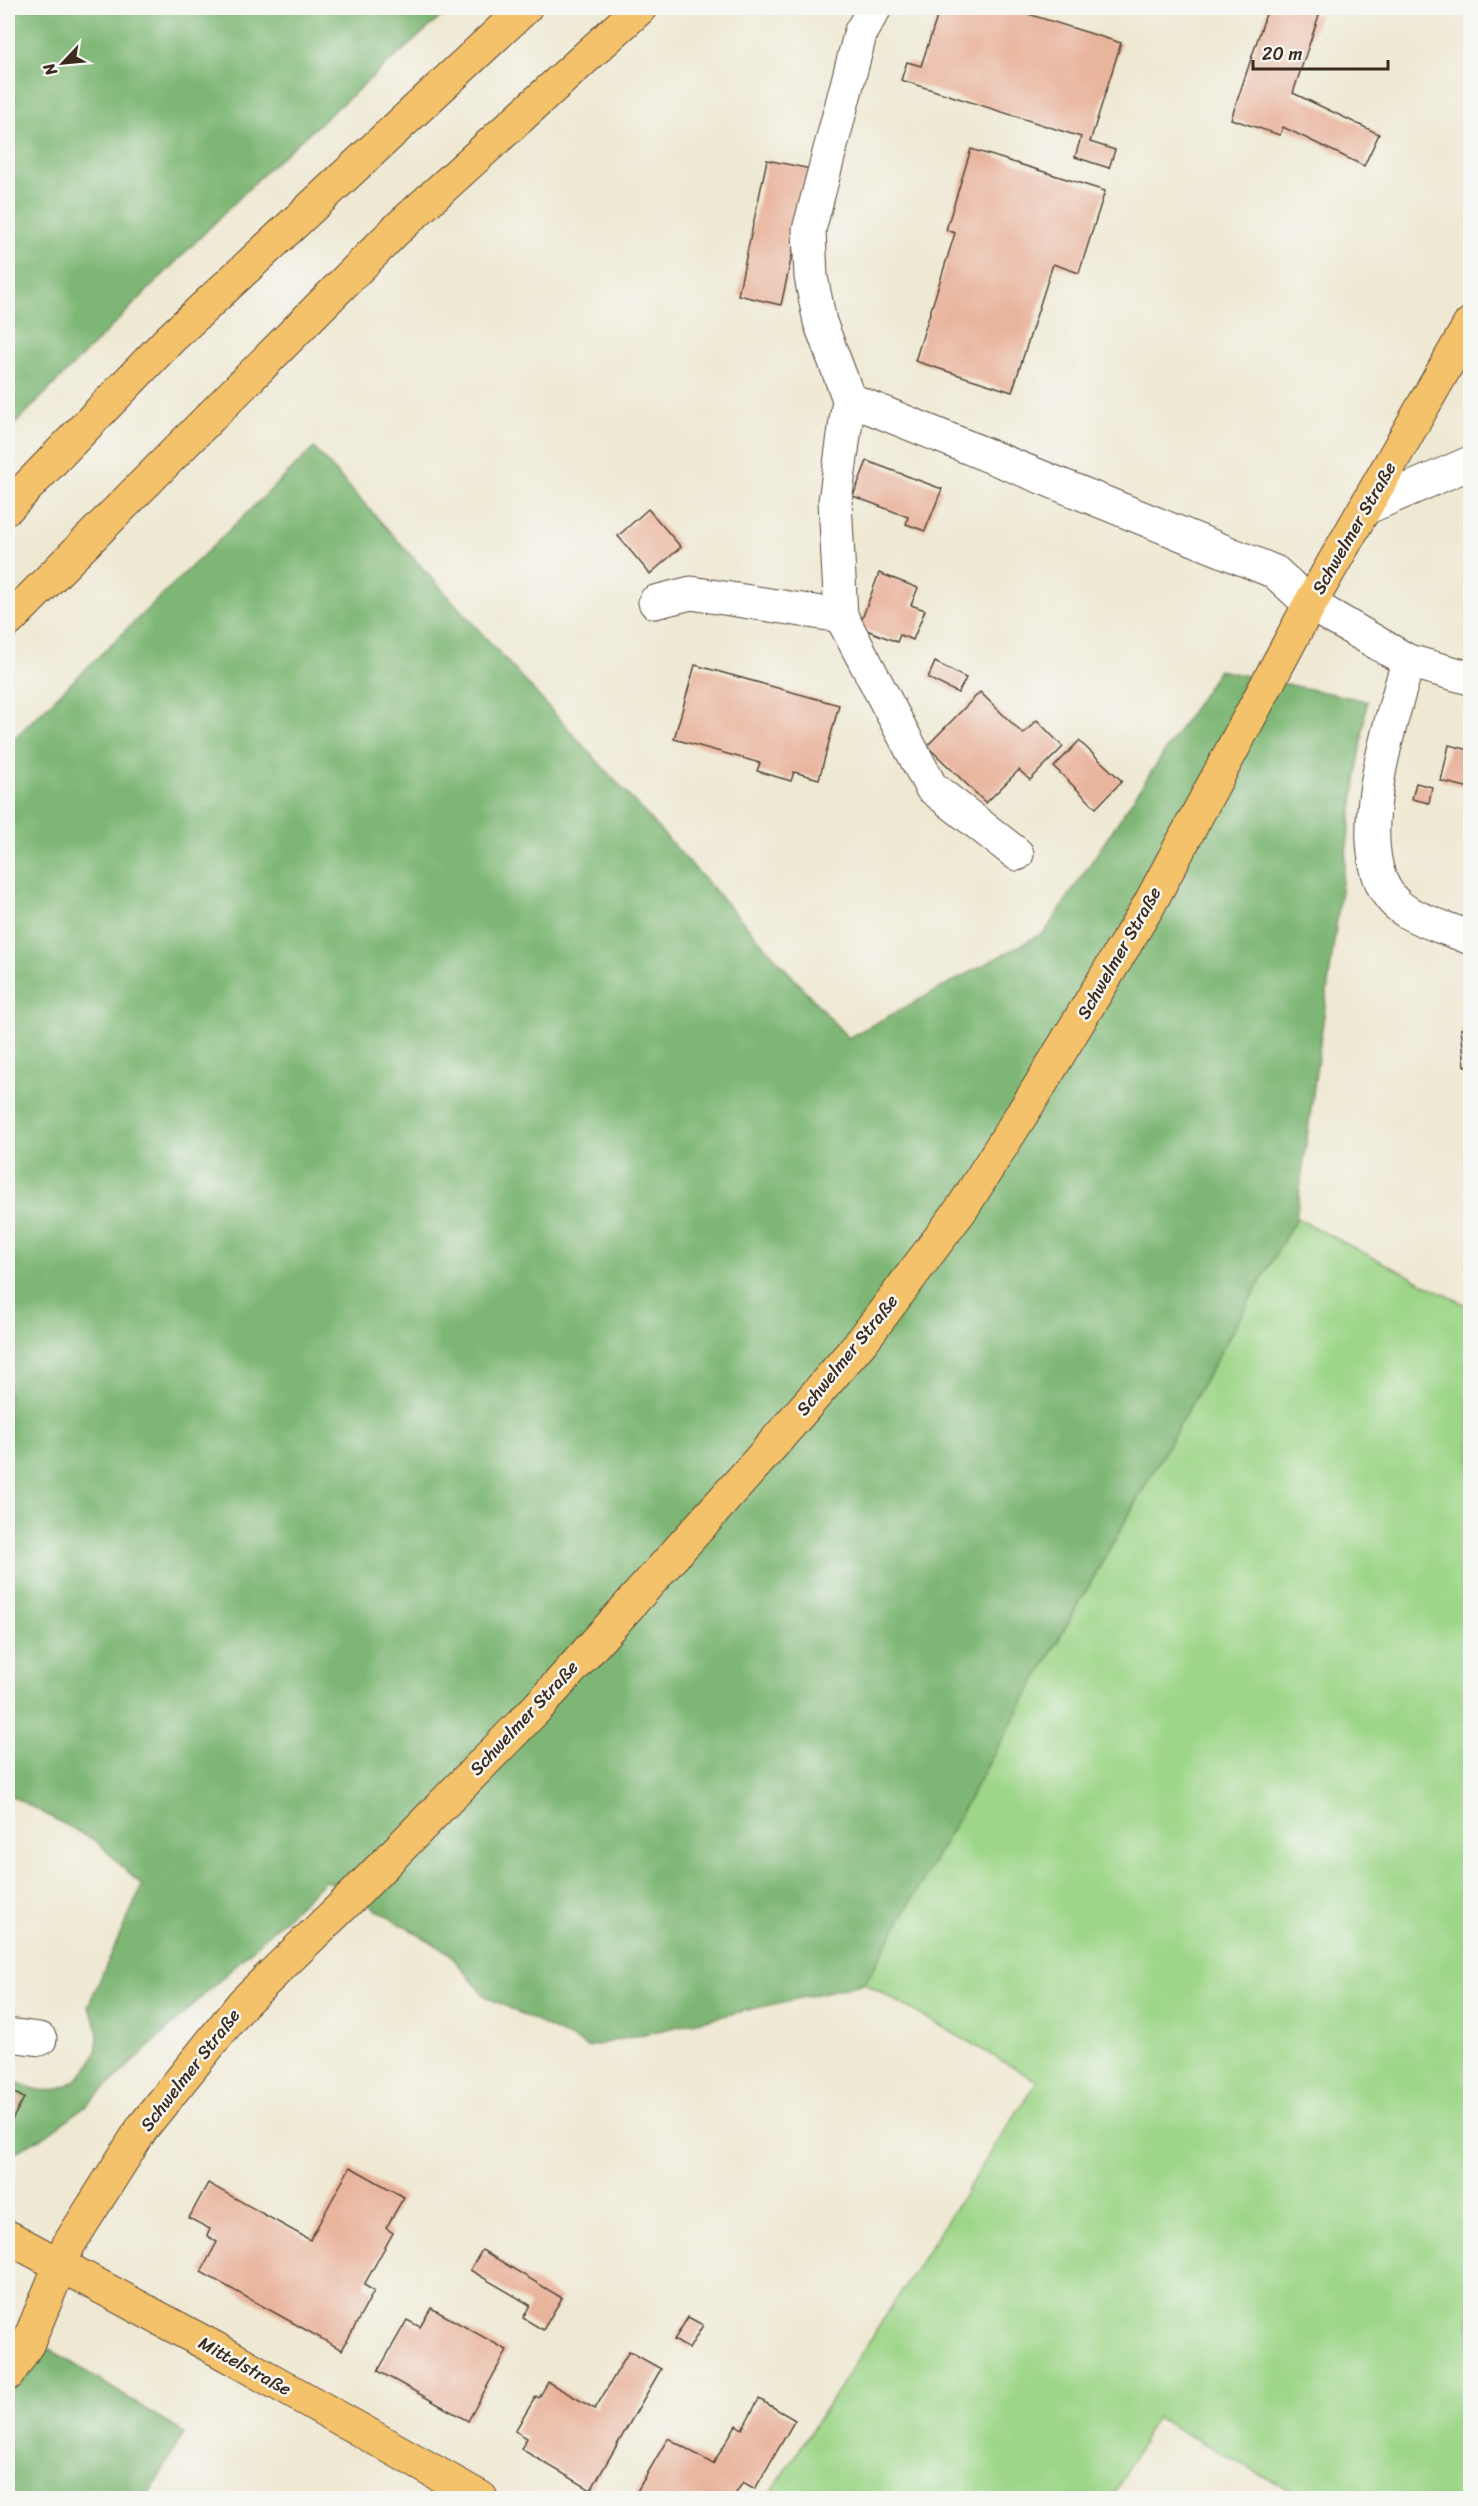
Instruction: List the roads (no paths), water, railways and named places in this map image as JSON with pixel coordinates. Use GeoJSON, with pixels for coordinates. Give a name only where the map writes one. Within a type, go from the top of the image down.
{"type":"FeatureCollection","features":[{"type":"Feature","properties":{"kind":"main road"},"geometry":{"type":"LineString","coordinates":[[8,507],[170,339],[525,8]]}},
{"type":"Feature","properties":{"kind":"main road"},"geometry":{"type":"LineString","coordinates":[[8,621],[395,231],[640,8]]}},
{"type":"Feature","properties":{"kind":"main road","name":"Schwelmer Straße"},"geometry":{"type":"LineString","coordinates":[[8,2374],[28,2343],[69,2244],[143,2127],[243,2003],[357,1892],[538,1707],[762,1457],[870,1330],[963,1206],[1040,1088],[1149,905],[1310,604],[1470,324]]}},
{"type":"Feature","properties":{"kind":"main road","name":"Mittelstraße"},"geometry":{"type":"LineString","coordinates":[[8,2237],[220,2351],[481,2499]]}},
{"type":"Feature","properties":{"kind":"street"},"geometry":{"type":"LineString","coordinates":[[875,8],[861,31],[810,230],[811,277],[820,322],[849,399],[835,501],[841,616],[931,787],[1017,854]]}},
{"type":"Feature","properties":{"kind":"street"},"geometry":{"type":"LineString","coordinates":[[849,399],[1275,572],[1310,604],[1408,661],[1470,678]]}},
{"type":"Feature","properties":{"kind":"street"},"geometry":{"type":"LineString","coordinates":[[1366,508],[1470,463]]}},
{"type":"Feature","properties":{"kind":"street"},"geometry":{"type":"LineString","coordinates":[[656,602],[691,593],[841,616]]}},
{"type":"Feature","properties":{"kind":"street"},"geometry":{"type":"LineString","coordinates":[[1408,661],[1374,795],[1373,857],[1386,891],[1406,911],[1470,938]]}},
{"type":"Feature","properties":{"kind":"street"},"geometry":{"type":"LineString","coordinates":[[8,2035],[40,2039]]}}]}
